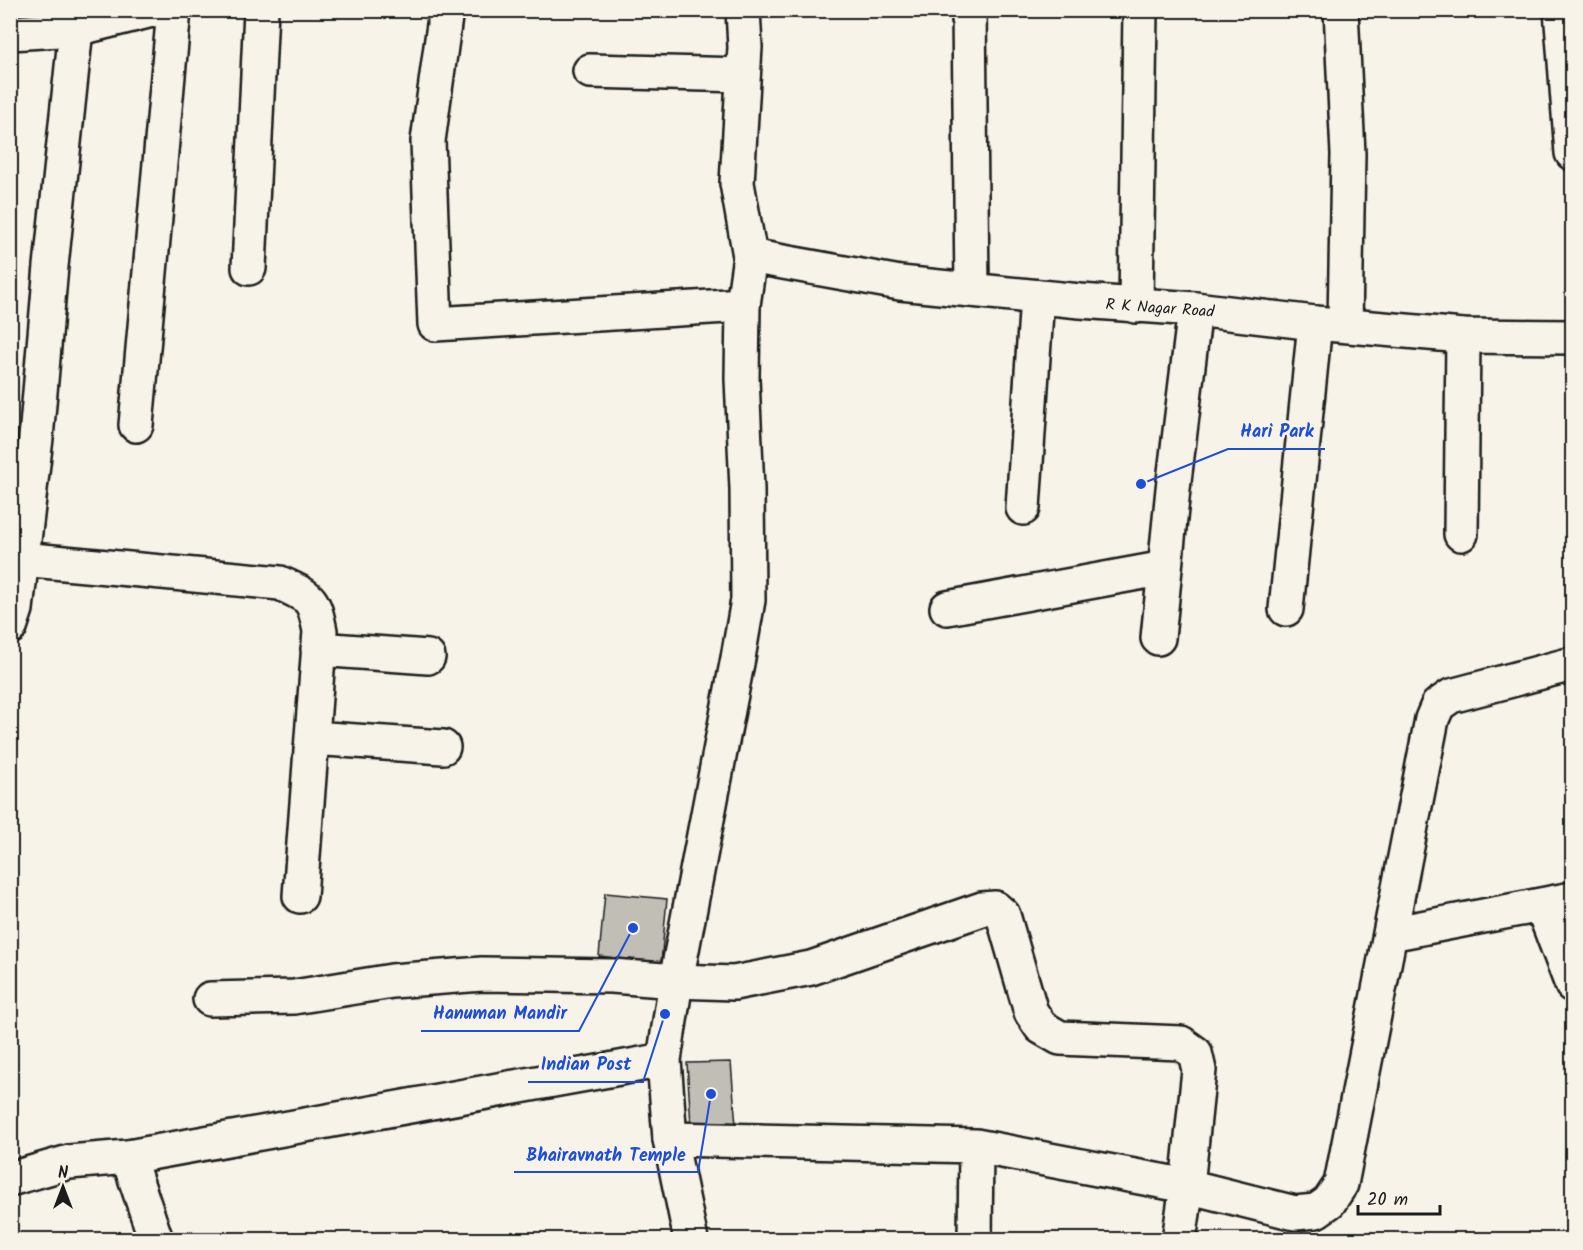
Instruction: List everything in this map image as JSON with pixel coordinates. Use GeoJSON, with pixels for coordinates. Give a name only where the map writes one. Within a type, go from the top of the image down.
{"type":"FeatureCollection","features":[{"type":"Feature","properties":{"kind":"street"},"geometry":{"type":"LineString","coordinates":[[10,33],[76,29],[152,10]]}},
{"type":"Feature","properties":{"kind":"street"},"geometry":{"type":"LineString","coordinates":[[136,425],[174,10]]}},
{"type":"Feature","properties":{"kind":"street"},"geometry":{"type":"LineString","coordinates":[[249,268],[261,10]]}},
{"type":"Feature","properties":{"kind":"street"},"geometry":{"type":"LineString","coordinates":[[446,10],[428,141],[435,324],[743,304]]}},
{"type":"Feature","properties":{"kind":"street"},"geometry":{"type":"LineString","coordinates":[[691,1239],[670,1139],[664,1060],[676,981],[748,600],[747,489],[742,379],[743,304],[750,256],[737,183],[745,47],[743,10]]}},
{"type":"Feature","properties":{"kind":"street"},"geometry":{"type":"LineString","coordinates":[[969,10],[972,290]]}},
{"type":"Feature","properties":{"kind":"street"},"geometry":{"type":"LineString","coordinates":[[1136,306],[1140,10]]}},
{"type":"Feature","properties":{"kind":"street"},"geometry":{"type":"LineString","coordinates":[[1286,609],[1330,324],[1348,154],[1341,10]]}},
{"type":"Feature","properties":{"kind":"street"},"geometry":{"type":"LineString","coordinates":[[1561,10],[1572,153]]}},
{"type":"Feature","properties":{"kind":"street"},"geometry":{"type":"LineString","coordinates":[[10,627],[16,609],[19,538],[35,448],[51,266],[76,29]]}},
{"type":"Feature","properties":{"kind":"street"},"geometry":{"type":"LineString","coordinates":[[590,71],[743,75]]}},
{"type":"Feature","properties":{"kind":"street","name":"R K Nagar Road"},"geometry":{"type":"LineString","coordinates":[[750,256],[900,283],[1037,297],[1195,309],[1463,336],[1572,337]]}},
{"type":"Feature","properties":{"kind":"street"},"geometry":{"type":"LineString","coordinates":[[1023,508],[1037,297]]}},
{"type":"Feature","properties":{"kind":"street"},"geometry":{"type":"LineString","coordinates":[[1158,638],[1195,309]]}},
{"type":"Feature","properties":{"kind":"street"},"geometry":{"type":"LineString","coordinates":[[1461,534],[1463,336]]}},
{"type":"Feature","properties":{"kind":"street"},"geometry":{"type":"LineString","coordinates":[[19,538],[280,583],[311,600],[316,608],[320,631],[300,896]]}},
{"type":"Feature","properties":{"kind":"street"},"geometry":{"type":"LineString","coordinates":[[946,608],[1165,568]]}},
{"type":"Feature","properties":{"kind":"street"},"geometry":{"type":"LineString","coordinates":[[318,649],[428,657]]}},
{"type":"Feature","properties":{"kind":"street"},"geometry":{"type":"LineString","coordinates":[[670,1139],[976,1146],[1187,1186],[1295,1213],[1316,1211],[1329,1202],[1341,1184],[1432,719],[1438,705],[1451,696],[1572,664]]}},
{"type":"Feature","properties":{"kind":"street"},"geometry":{"type":"LineString","coordinates":[[312,738],[443,747]]}},
{"type":"Feature","properties":{"kind":"street"},"geometry":{"type":"LineString","coordinates":[[1390,934],[1557,902],[1572,985]]}},
{"type":"Feature","properties":{"kind":"street"},"geometry":{"type":"LineString","coordinates":[[210,999],[294,997],[392,981],[482,974],[612,976],[734,983],[811,968],[982,909],[995,908],[1003,915],[1031,1012],[1041,1027],[1060,1038],[1181,1043],[1195,1053],[1199,1070],[1179,1239]]}},
{"type":"Feature","properties":{"kind":"street"},"geometry":{"type":"LineString","coordinates":[[10,1179],[69,1162],[129,1157],[664,1060]]}},
{"type":"Feature","properties":{"kind":"street"},"geometry":{"type":"LineString","coordinates":[[975,1239],[976,1146]]}},
{"type":"Feature","properties":{"kind":"street"},"geometry":{"type":"LineString","coordinates":[[129,1157],[156,1239]]}},
{"type":"Feature","properties":{"kind":"building"},"geometry":{"type":"Polygon","coordinates":[[[605,893],[667,899],[661,963],[599,956],[605,893]]]}},
{"type":"Feature","properties":{"kind":"building"},"geometry":{"type":"Polygon","coordinates":[[[731,1062],[736,1126],[691,1125],[687,1063],[731,1062]]]}},
{"type":"Feature","properties":{"kind":"place","name":"Hari Park"},"geometry":{"type":"Point","coordinates":[1141,484]}},
{"type":"Feature","properties":{"kind":"place","name":"Hanuman Mandir"},"geometry":{"type":"Point","coordinates":[633,928]}},
{"type":"Feature","properties":{"kind":"place","name":"Indian Post"},"geometry":{"type":"Point","coordinates":[665,1014]}},
{"type":"Feature","properties":{"kind":"place","name":"Bhairavnath Temple"},"geometry":{"type":"Point","coordinates":[711,1094]}}]}
